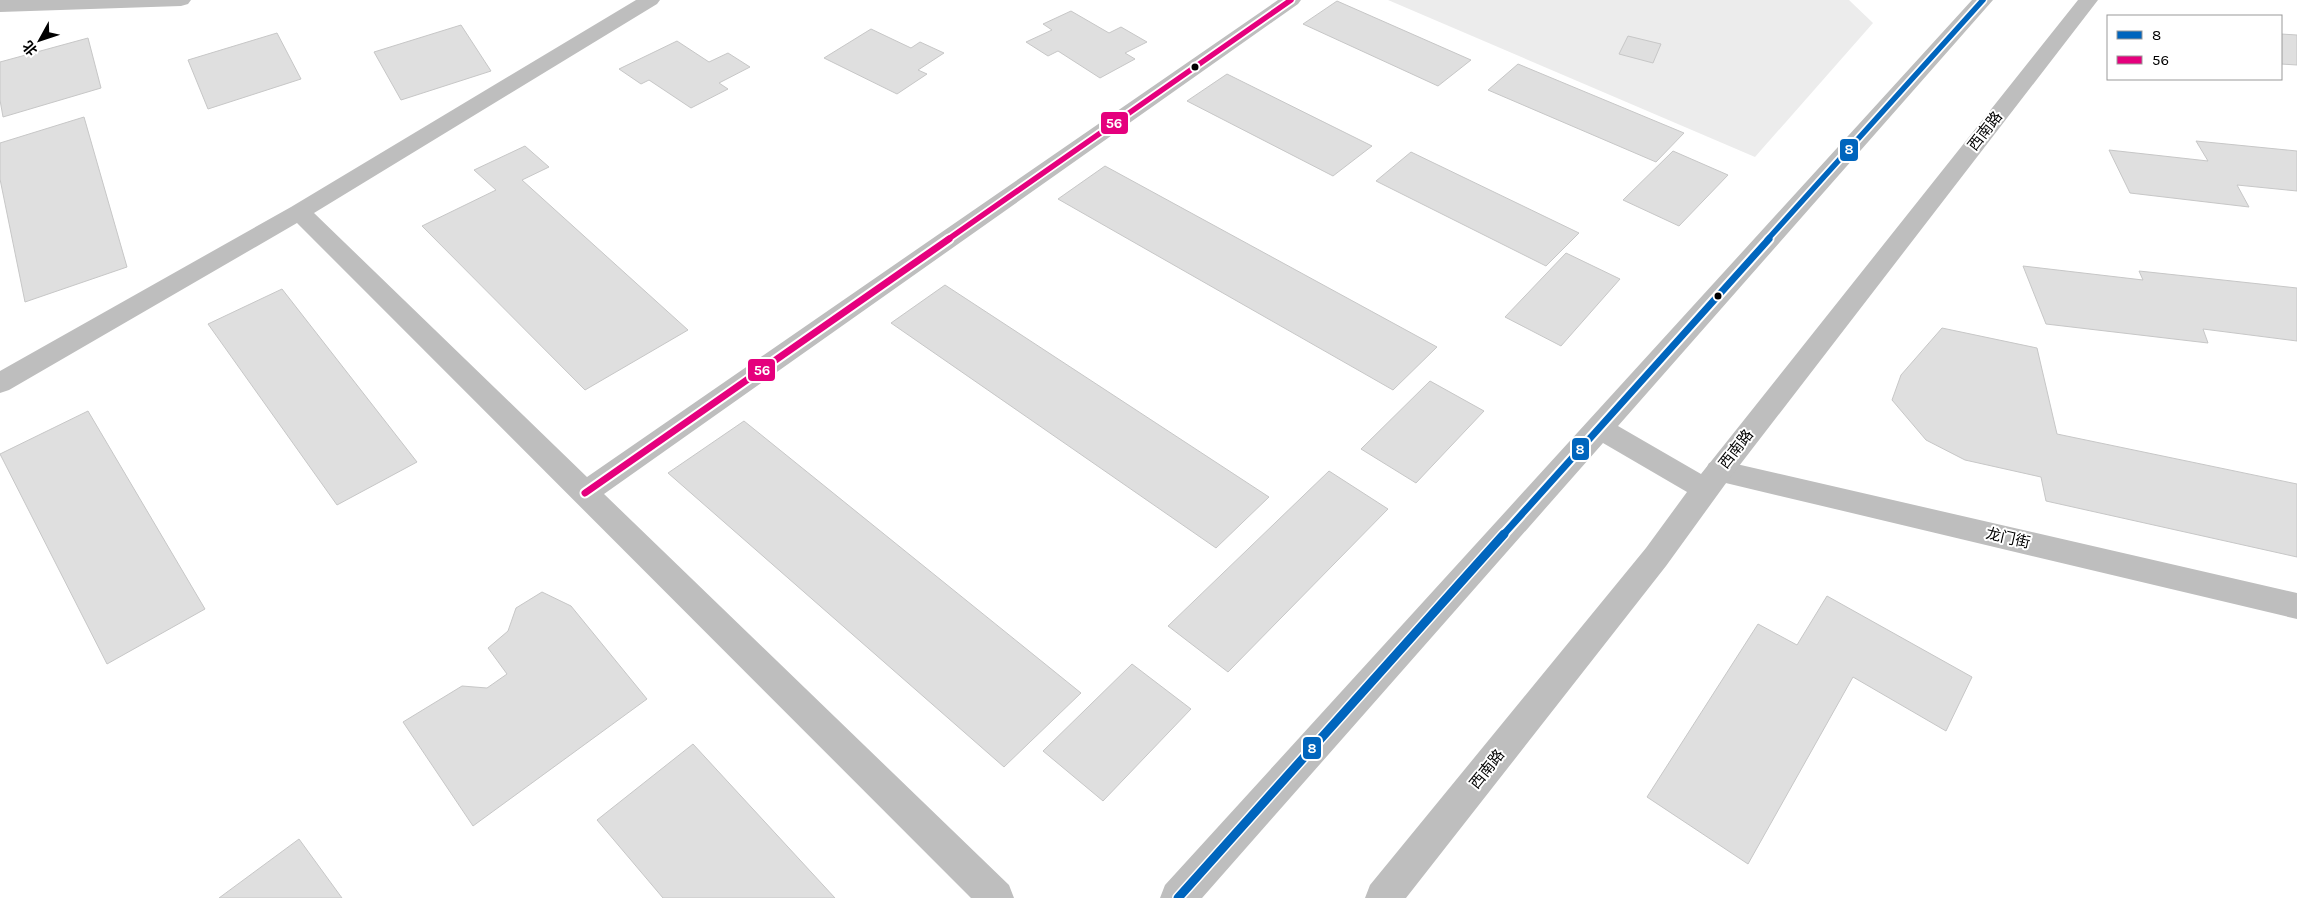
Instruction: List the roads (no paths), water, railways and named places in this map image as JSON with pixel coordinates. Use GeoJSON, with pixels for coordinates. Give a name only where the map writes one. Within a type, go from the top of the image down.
{"type":"FeatureCollection","features":[{"type":"Feature","properties":{"kind":"street"},"geometry":{"type":"LineString","coordinates":[[0,6],[181,0]]}},
{"type":"Feature","properties":{"kind":"street"},"geometry":{"type":"LineString","coordinates":[[0,383],[298,212],[650,0]]}},
{"type":"Feature","properties":{"kind":"street"},"geometry":{"type":"LineString","coordinates":[[585,493],[1291,0]]}},
{"type":"Feature","properties":{"kind":"street"},"geometry":{"type":"LineString","coordinates":[[1178,898],[1983,0]]}},
{"type":"Feature","properties":{"kind":"street","name":"西南路"},"geometry":{"type":"LineString","coordinates":[[1383,898],[1656,557],[1712,480],[2088,0]]}},
{"type":"Feature","properties":{"kind":"street"},"geometry":{"type":"LineString","coordinates":[[298,212],[996,898]]}},
{"type":"Feature","properties":{"kind":"street","name":"龙门街"},"geometry":{"type":"LineString","coordinates":[[1598,428],[1712,480],[2297,606]]}}]}
